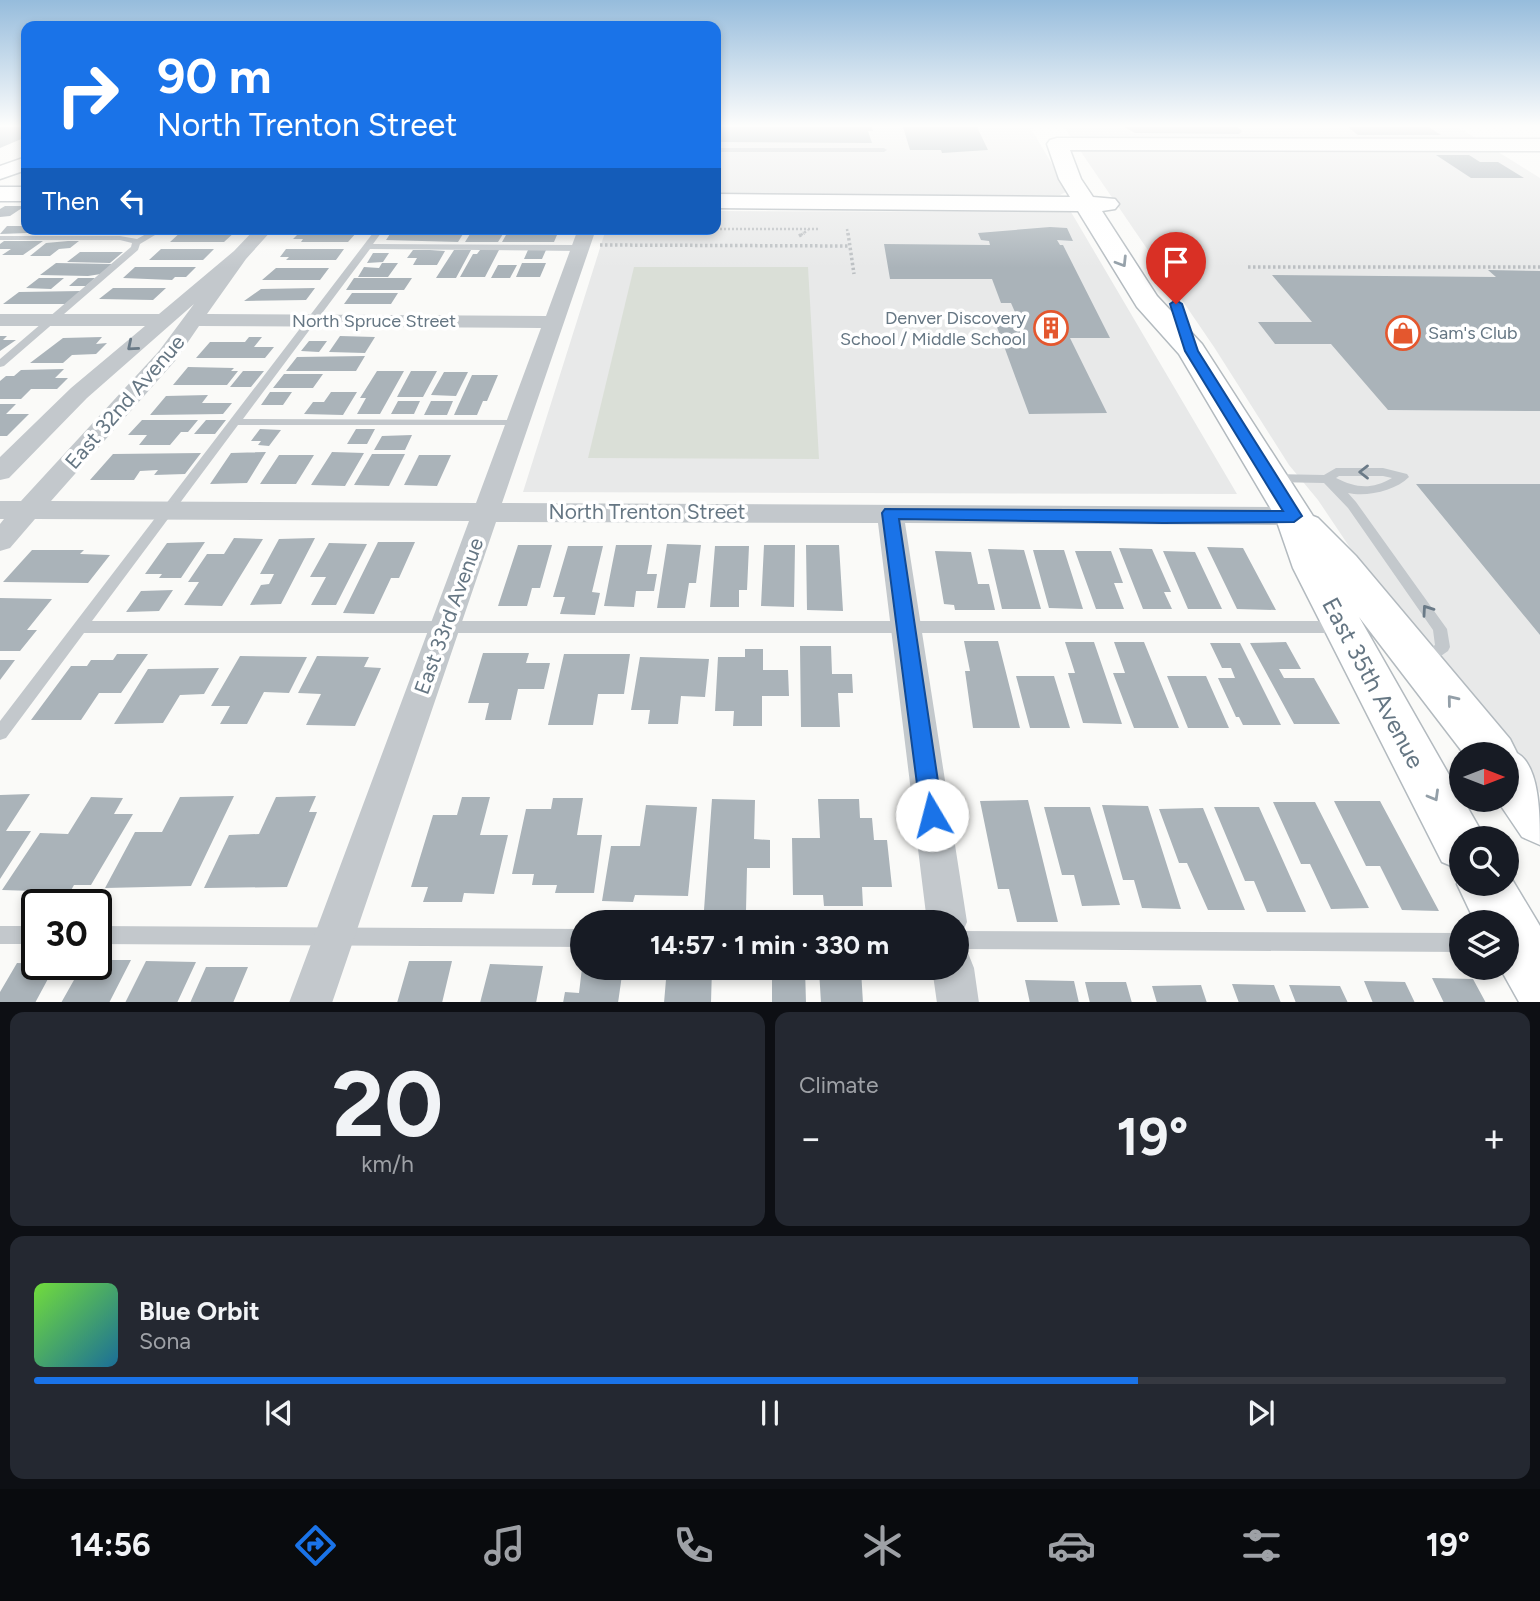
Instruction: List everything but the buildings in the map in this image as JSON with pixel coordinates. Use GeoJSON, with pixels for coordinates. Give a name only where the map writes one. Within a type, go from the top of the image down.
{"type":"FeatureCollection","features":[{"type":"Feature","properties":{"kind":"street","name":"East 35th Avenue"},"geometry":{"type":"LineString","coordinates":[[1072,174],[1176,304],[1191,351],[1294,516],[1313,568],[1451,826]]}},
{"type":"Feature","properties":{"kind":"street"},"geometry":{"type":"LineString","coordinates":[[0,194],[21,194]]}},
{"type":"Feature","properties":{"kind":"street"},"geometry":{"type":"LineString","coordinates":[[721,201],[1095,200]]}},
{"type":"Feature","properties":{"kind":"street","name":"East 32nd Avenue"},"geometry":{"type":"LineString","coordinates":[[0,472],[79,393],[240,255],[259,235]]}},
{"type":"Feature","properties":{"kind":"street","name":"East 33rd Avenue"},"geometry":{"type":"LineString","coordinates":[[310,1002],[583,241]]}},
{"type":"Feature","properties":{"kind":"street","name":"East 32nd Avenue"},"geometry":{"type":"LineString","coordinates":[[0,541],[143,385],[195,320],[240,255]]}},
{"type":"Feature","properties":{"kind":"street"},"geometry":{"type":"LineString","coordinates":[[0,320],[163,320]]}},
{"type":"Feature","properties":{"kind":"street","name":"North Spruce Street"},"geometry":{"type":"LineString","coordinates":[[195,320],[554,322]]}},
{"type":"Feature","properties":{"kind":"street","name":"North Trenton Street"},"geometry":{"type":"LineString","coordinates":[[0,510],[890,513],[1163,518],[1294,516]]}},
{"type":"Feature","properties":{"kind":"street"},"geometry":{"type":"LineString","coordinates":[[890,513],[945,910]]}},
{"type":"Feature","properties":{"kind":"street","name":"East 35th Avenue"},"geometry":{"type":"LineString","coordinates":[[1294,516],[1342,566],[1483,742]]}},
{"type":"Feature","properties":{"kind":"street"},"geometry":{"type":"LineString","coordinates":[[1519,789],[1540,820]]}},
{"type":"Feature","properties":{"kind":"street"},"geometry":{"type":"LineString","coordinates":[[955,980],[958,1002]]}},
{"type":"Feature","properties":{"kind":"lane"},"geometry":{"type":"LineString","coordinates":[[0,364],[135,248],[136,243],[150,235]]}},
{"type":"Feature","properties":{"kind":"lane"},"geometry":{"type":"LineString","coordinates":[[0,733],[375,235]]}},
{"type":"Feature","properties":{"kind":"lane"},"geometry":{"type":"LineString","coordinates":[[0,238],[120,239],[133,240],[136,243]]}},
{"type":"Feature","properties":{"kind":"lane"},"geometry":{"type":"LineString","coordinates":[[367,246],[583,241]]}},
{"type":"Feature","properties":{"kind":"lane"},"geometry":{"type":"LineString","coordinates":[[234,422],[518,423]]}},
{"type":"Feature","properties":{"kind":"lane"},"geometry":{"type":"LineString","coordinates":[[1271,478],[1327,479],[1351,491],[1364,491],[1391,484],[1403,477],[1383,472],[1336,472],[1327,479]]}},
{"type":"Feature","properties":{"kind":"lane"},"geometry":{"type":"LineString","coordinates":[[1327,479],[1352,505],[1440,629],[1443,647],[1420,663]]}},
{"type":"Feature","properties":{"kind":"lane"},"geometry":{"type":"LineString","coordinates":[[80,627],[1343,627]]}},
{"type":"Feature","properties":{"kind":"lane"},"geometry":{"type":"LineString","coordinates":[[0,935],[21,935]]}},
{"type":"Feature","properties":{"kind":"lane"},"geometry":{"type":"LineString","coordinates":[[112,935],[570,938]]}},
{"type":"Feature","properties":{"kind":"lane"},"geometry":{"type":"LineString","coordinates":[[969,940],[1449,943]]}},
{"type":"Feature","properties":{"kind":"path"},"geometry":{"type":"LineString","coordinates":[[721,229],[820,229]]}},
{"type":"Feature","properties":{"kind":"path"},"geometry":{"type":"LineString","coordinates":[[799,236],[809,229]]}},
{"type":"Feature","properties":{"kind":"path"},"geometry":{"type":"LineString","coordinates":[[847,229],[854,274]]}},
{"type":"Feature","properties":{"kind":"path"},"geometry":{"type":"LineString","coordinates":[[583,241],[850,246]]}},
{"type":"Feature","properties":{"kind":"path"},"geometry":{"type":"LineString","coordinates":[[1248,267],[1540,267]]}},
{"type":"Feature","properties":{"kind":"shaded area"},"geometry":{"type":"Polygon","coordinates":[[[721,174],[1058,174],[1068,191],[1060,195],[721,196],[721,174]]]}},
{"type":"Feature","properties":{"kind":"shaded area"},"geometry":{"type":"Polygon","coordinates":[[[1096,174],[1533,174],[1540,178],[1540,793],[1519,766],[1519,742],[1500,742],[1369,576],[1318,500],[1289,465],[1214,347],[1096,174]]]}},
{"type":"Feature","properties":{"kind":"shaded area"},"geometry":{"type":"Polygon","coordinates":[[[721,211],[1071,212],[1237,494],[523,492],[604,235],[721,235],[721,211]]]}},
{"type":"Feature","properties":{"kind":"shaded area"},"geometry":{"type":"Polygon","coordinates":[[[634,267],[808,267],[819,459],[588,458],[634,267]]]}},
{"type":"Feature","properties":{"kind":"place","name":"Denver Discovery School / Middle School"},"geometry":{"type":"Point","coordinates":[1051,328]}},
{"type":"Feature","properties":{"kind":"place","name":"Sam's Club"},"geometry":{"type":"Point","coordinates":[1403,333]}},
{"type":"Feature","properties":{"kind":"route"},"geometry":{"type":"LineString","coordinates":[[932,815],[890,513],[1163,518],[1294,516],[1191,351],[1176,304]]}}]}
